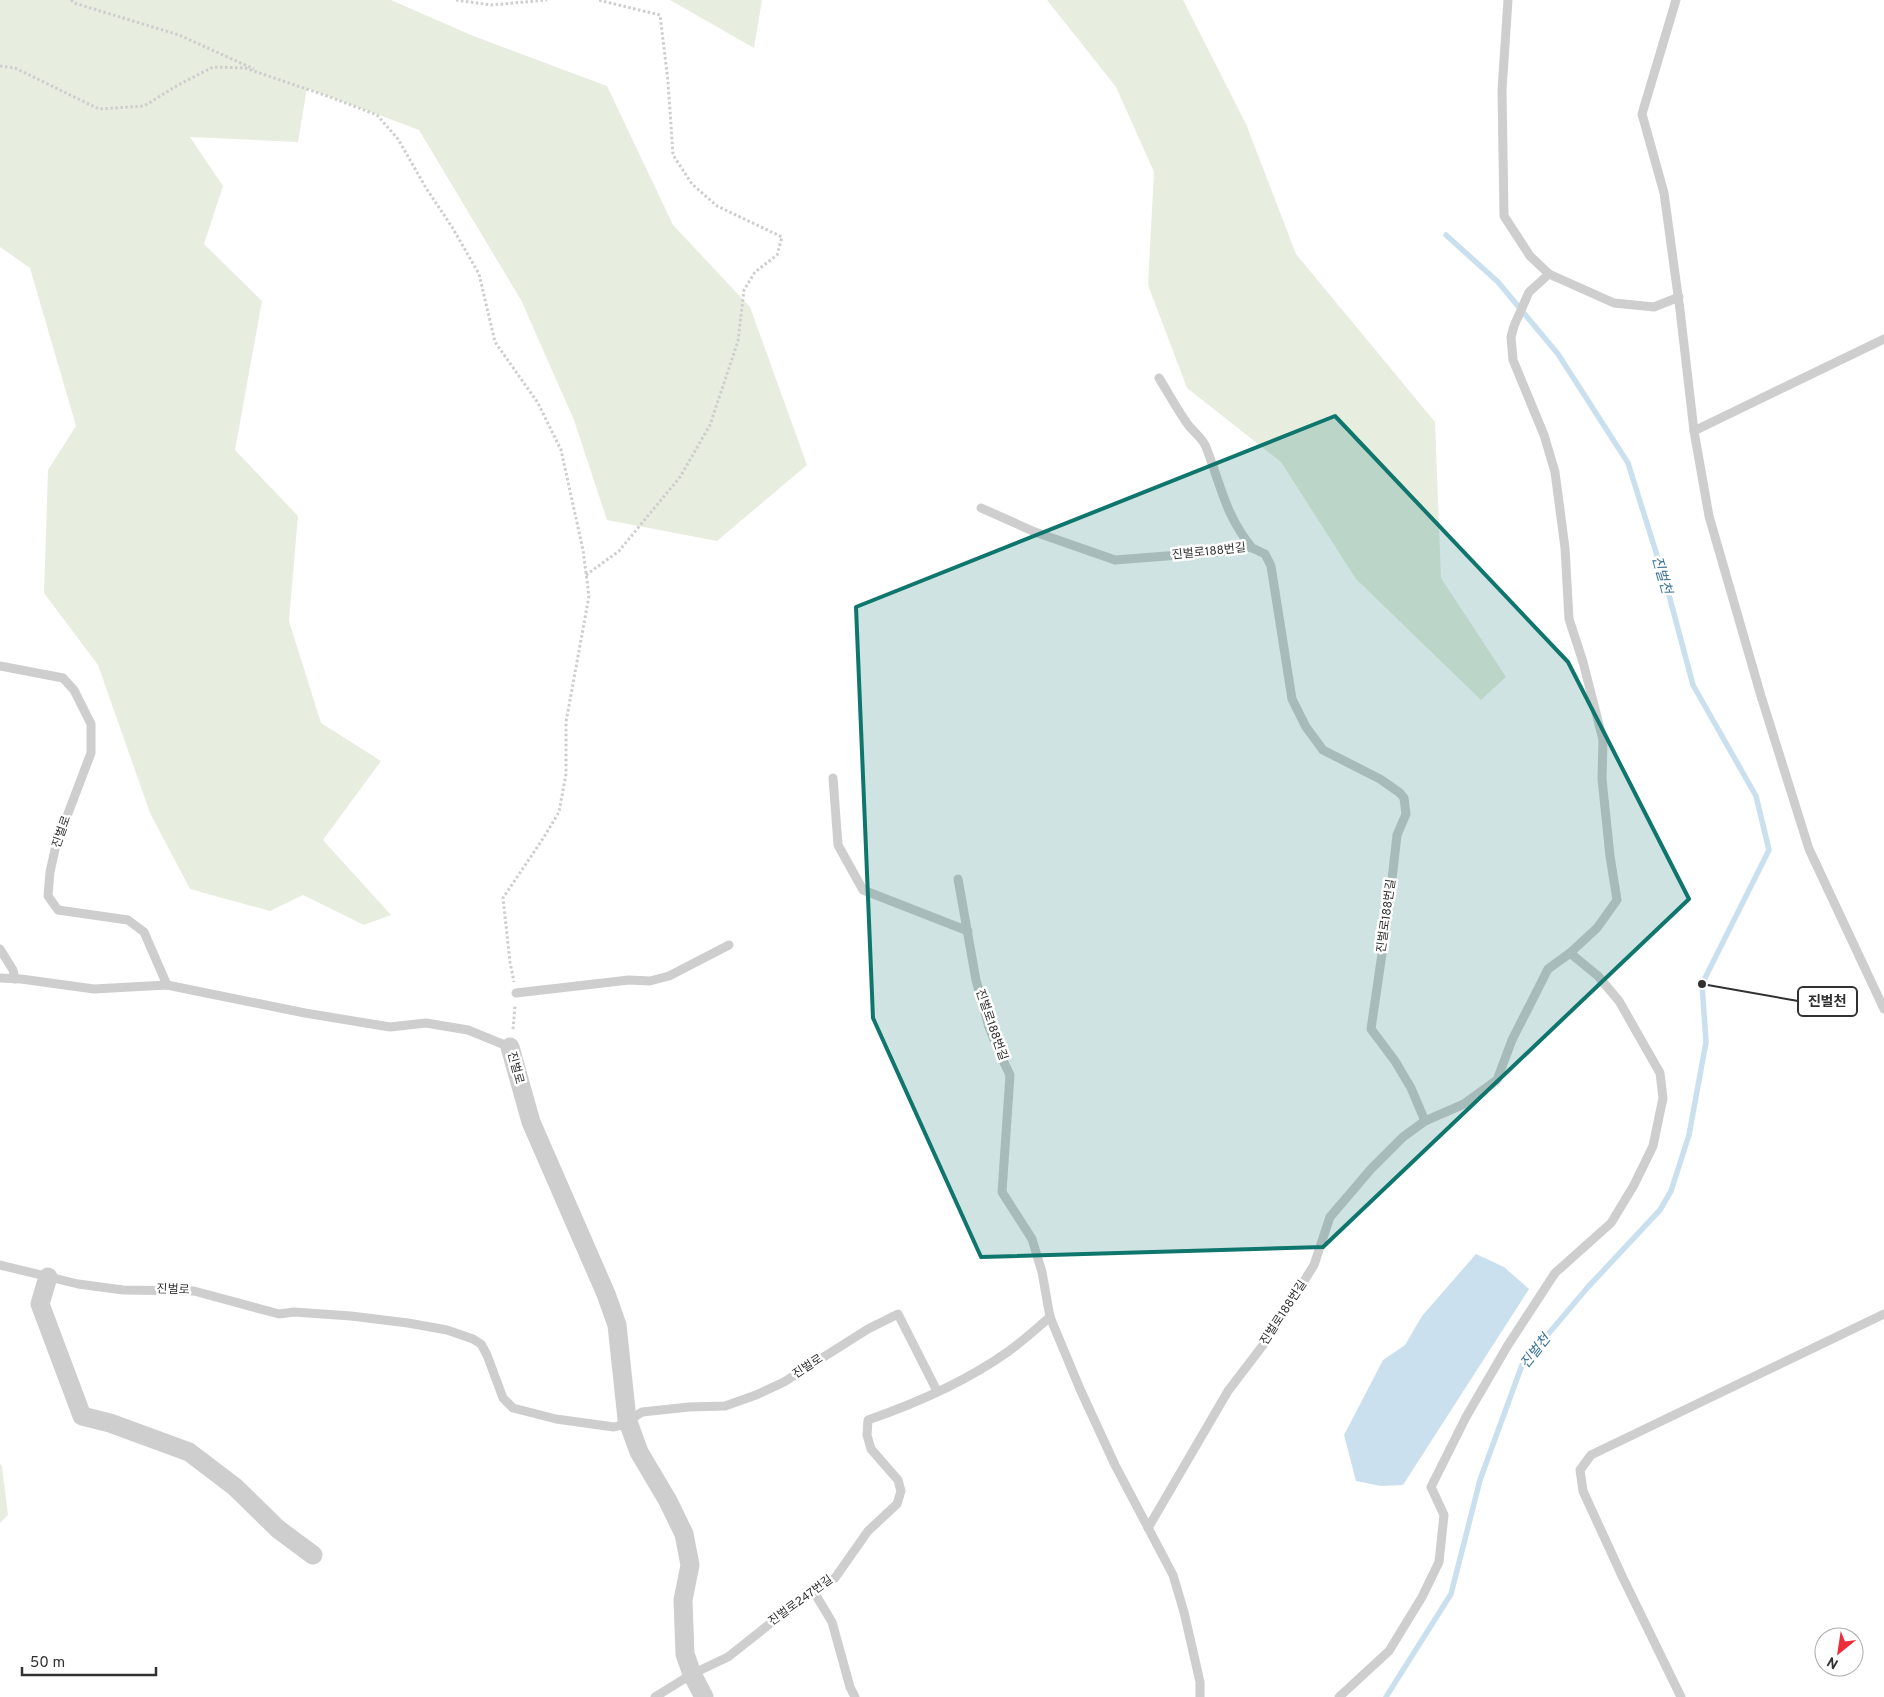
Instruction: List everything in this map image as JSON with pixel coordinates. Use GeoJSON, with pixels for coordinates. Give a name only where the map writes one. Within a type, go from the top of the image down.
{"type":"FeatureCollection","features":[{"type":"Feature","properties":{"kind":"street","name":"진벌로"},"geometry":{"type":"LineString","coordinates":[[510,1046],[531,1122],[606,1294],[617,1325],[628,1421],[640,1452],[668,1501],[684,1534],[690,1565],[683,1600],[685,1654],[692,1674],[704,1697]]}},
{"type":"Feature","properties":{"kind":"street"},"geometry":{"type":"LineString","coordinates":[[48,1277],[40,1304],[82,1416],[110,1423],[189,1452],[236,1487],[278,1528],[313,1555]]}},
{"type":"Feature","properties":{"kind":"lane"},"geometry":{"type":"LineString","coordinates":[[1508,0],[1502,90],[1504,216],[1530,256],[1549,274],[1614,303],[1654,307],[1679,298]]}},
{"type":"Feature","properties":{"kind":"lane"},"geometry":{"type":"LineString","coordinates":[[1676,0],[1642,114],[1664,194],[1679,298],[1694,431],[1709,516],[1761,696],[1809,849],[1884,1009]]}},
{"type":"Feature","properties":{"kind":"lane"},"geometry":{"type":"LineString","coordinates":[[1425,1121],[1464,1104],[1496,1080],[1512,1040],[1548,969],[1570,953],[1597,928],[1617,900],[1610,856],[1602,779],[1603,740],[1583,662],[1569,619],[1564,548],[1554,472],[1544,435],[1513,360],[1511,337],[1514,326],[1529,292],[1549,274]]}},
{"type":"Feature","properties":{"kind":"lane"},"geometry":{"type":"LineString","coordinates":[[1694,431],[1884,340]]}},
{"type":"Feature","properties":{"kind":"lane"},"geometry":{"type":"LineString","coordinates":[[1159,378],[1189,426],[1205,445],[1218,486],[1232,518],[1240,533],[1252,548]]}},
{"type":"Feature","properties":{"kind":"lane","name":"진벌로188번길"},"geometry":{"type":"LineString","coordinates":[[980,508],[1035,532],[1114,560],[1252,548],[1265,554],[1271,566],[1292,699],[1306,727],[1323,750],[1380,779],[1404,798],[1406,814],[1397,835],[1389,906],[1371,1029],[1395,1061],[1411,1088],[1425,1121],[1403,1137],[1377,1163],[1330,1217],[1314,1265],[1270,1336],[1228,1391],[1148,1528]]}},
{"type":"Feature","properties":{"kind":"lane","name":"진벌로"},"geometry":{"type":"LineString","coordinates":[[0,666],[63,678],[74,690],[91,724],[91,753],[56,845],[50,872],[48,896],[58,910],[128,920],[144,932],[166,985]]}},
{"type":"Feature","properties":{"kind":"lane"},"geometry":{"type":"LineString","coordinates":[[833,778],[838,845],[863,890],[968,931]]}},
{"type":"Feature","properties":{"kind":"lane","name":"진벌로188번길"},"geometry":{"type":"LineString","coordinates":[[958,879],[976,980],[989,1026],[1010,1075],[1002,1192],[1032,1239],[1042,1272],[1050,1317],[1057,1335],[1115,1465],[1173,1575],[1184,1612],[1200,1682],[1200,1697]]}},
{"type":"Feature","properties":{"kind":"lane"},"geometry":{"type":"LineString","coordinates":[[516,993],[629,980],[650,981],[669,976],[729,945]]}},
{"type":"Feature","properties":{"kind":"lane"},"geometry":{"type":"LineString","coordinates":[[0,949],[13,970],[15,978]]}},
{"type":"Feature","properties":{"kind":"lane"},"geometry":{"type":"LineString","coordinates":[[1339,1697],[1390,1651],[1422,1597],[1439,1562],[1444,1515],[1431,1487],[1466,1417],[1508,1345],[1555,1274],[1611,1223],[1634,1185],[1653,1146],[1663,1098],[1660,1073],[1619,1001],[1598,976],[1570,953]]}},
{"type":"Feature","properties":{"kind":"lane","name":"진벌로"},"geometry":{"type":"LineString","coordinates":[[0,978],[15,978],[94,989],[166,985],[305,1013],[390,1027],[426,1023],[468,1030],[510,1046]]}},
{"type":"Feature","properties":{"kind":"lane","name":"진벌로"},"geometry":{"type":"LineString","coordinates":[[0,1265],[78,1284],[124,1290],[194,1291],[279,1314],[294,1312],[350,1316],[447,1330],[481,1344],[487,1355],[502,1398],[513,1408],[556,1419],[614,1426],[628,1421],[642,1412],[689,1407],[724,1406],[756,1395],[784,1382],[868,1329],[898,1314],[937,1391]]}},
{"type":"Feature","properties":{"kind":"lane"},"geometry":{"type":"LineString","coordinates":[[1681,1697],[1583,1491],[1580,1470],[1591,1455],[1884,1314]]}},
{"type":"Feature","properties":{"kind":"lane","name":"진벌로247번길"},"geometry":{"type":"LineString","coordinates":[[655,1697],[692,1674],[728,1657],[786,1611],[835,1578],[868,1531],[897,1504],[901,1490],[898,1480],[870,1449],[867,1435],[868,1420],[904,1408],[974,1373],[1009,1351],[1050,1317]]}},
{"type":"Feature","properties":{"kind":"lane"},"geometry":{"type":"LineString","coordinates":[[814,1592],[832,1622],[850,1687],[855,1697]]}},
{"type":"Feature","properties":{"kind":"path"},"geometry":{"type":"LineString","coordinates":[[71,0],[74,3],[179,35],[271,76]]}},
{"type":"Feature","properties":{"kind":"path"},"geometry":{"type":"LineString","coordinates":[[456,0],[491,5],[547,0]]}},
{"type":"Feature","properties":{"kind":"path"},"geometry":{"type":"LineString","coordinates":[[586,574],[619,552],[680,477],[697,448],[710,425],[738,341],[744,290],[755,272],[777,255],[782,236],[717,206],[692,184],[673,155],[668,81],[660,15],[598,0]]}},
{"type":"Feature","properties":{"kind":"path"},"geometry":{"type":"LineString","coordinates":[[0,66],[15,68],[99,109],[144,106],[178,85],[213,67],[245,68],[377,115],[398,139],[479,274],[495,342],[538,403],[561,450],[583,550],[589,596],[566,722],[566,774],[559,812],[503,898],[510,962],[516,993],[510,1046]]}},
{"type":"Feature","properties":{"kind":"highlighted area"},"geometry":{"type":"Polygon","coordinates":[[[1335,416],[1568,662],[1689,899],[1323,1247],[981,1257],[873,1018],[856,607],[1335,416]]]}},
{"type":"Feature","properties":{"kind":"green space"},"geometry":{"type":"Polygon","coordinates":[[[0,0],[391,0],[471,35],[607,86],[673,225],[750,307],[807,465],[717,541],[607,520],[574,420],[521,300],[419,130],[307,88],[298,142],[190,137],[223,186],[204,244],[262,301],[235,450],[298,516],[289,621],[321,723],[381,761],[323,840],[391,915],[364,925],[303,895],[270,911],[190,889],[150,813],[98,665],[44,593],[48,470],[76,426],[30,268],[0,247],[0,0]]]}},
{"type":"Feature","properties":{"kind":"green space"},"geometry":{"type":"Polygon","coordinates":[[[670,0],[762,0],[754,48],[670,0]]]}},
{"type":"Feature","properties":{"kind":"green space"},"geometry":{"type":"Polygon","coordinates":[[[1047,0],[1183,0],[1246,124],[1296,254],[1435,422],[1441,578],[1506,677],[1481,700],[1356,579],[1281,462],[1187,388],[1148,285],[1154,172],[1116,87],[1047,0]]]}},
{"type":"Feature","properties":{"kind":"green space"},"geometry":{"type":"Polygon","coordinates":[[[0,1464],[2,1466],[8,1515],[0,1523],[0,1464]]]}},
{"type":"Feature","properties":{"kind":"water"},"geometry":{"type":"Polygon","coordinates":[[[1476,1254],[1504,1267],[1529,1289],[1403,1485],[1381,1486],[1356,1481],[1344,1435],[1383,1360],[1405,1345],[1422,1316],[1476,1254]]]}},
{"type":"Feature","properties":{"kind":"waterway","name":"진벌천"},"geometry":{"type":"LineString","coordinates":[[1386,1697],[1451,1594],[1480,1480],[1522,1365],[1588,1287],[1660,1210],[1671,1191],[1689,1135],[1706,1042],[1702,984],[1769,850],[1756,796],[1693,685],[1666,584],[1628,463],[1558,354],[1498,282],[1446,235]]}},
{"type":"Feature","properties":{"kind":"place","name":"진벌천"},"geometry":{"type":"Point","coordinates":[1702,984]}}]}
